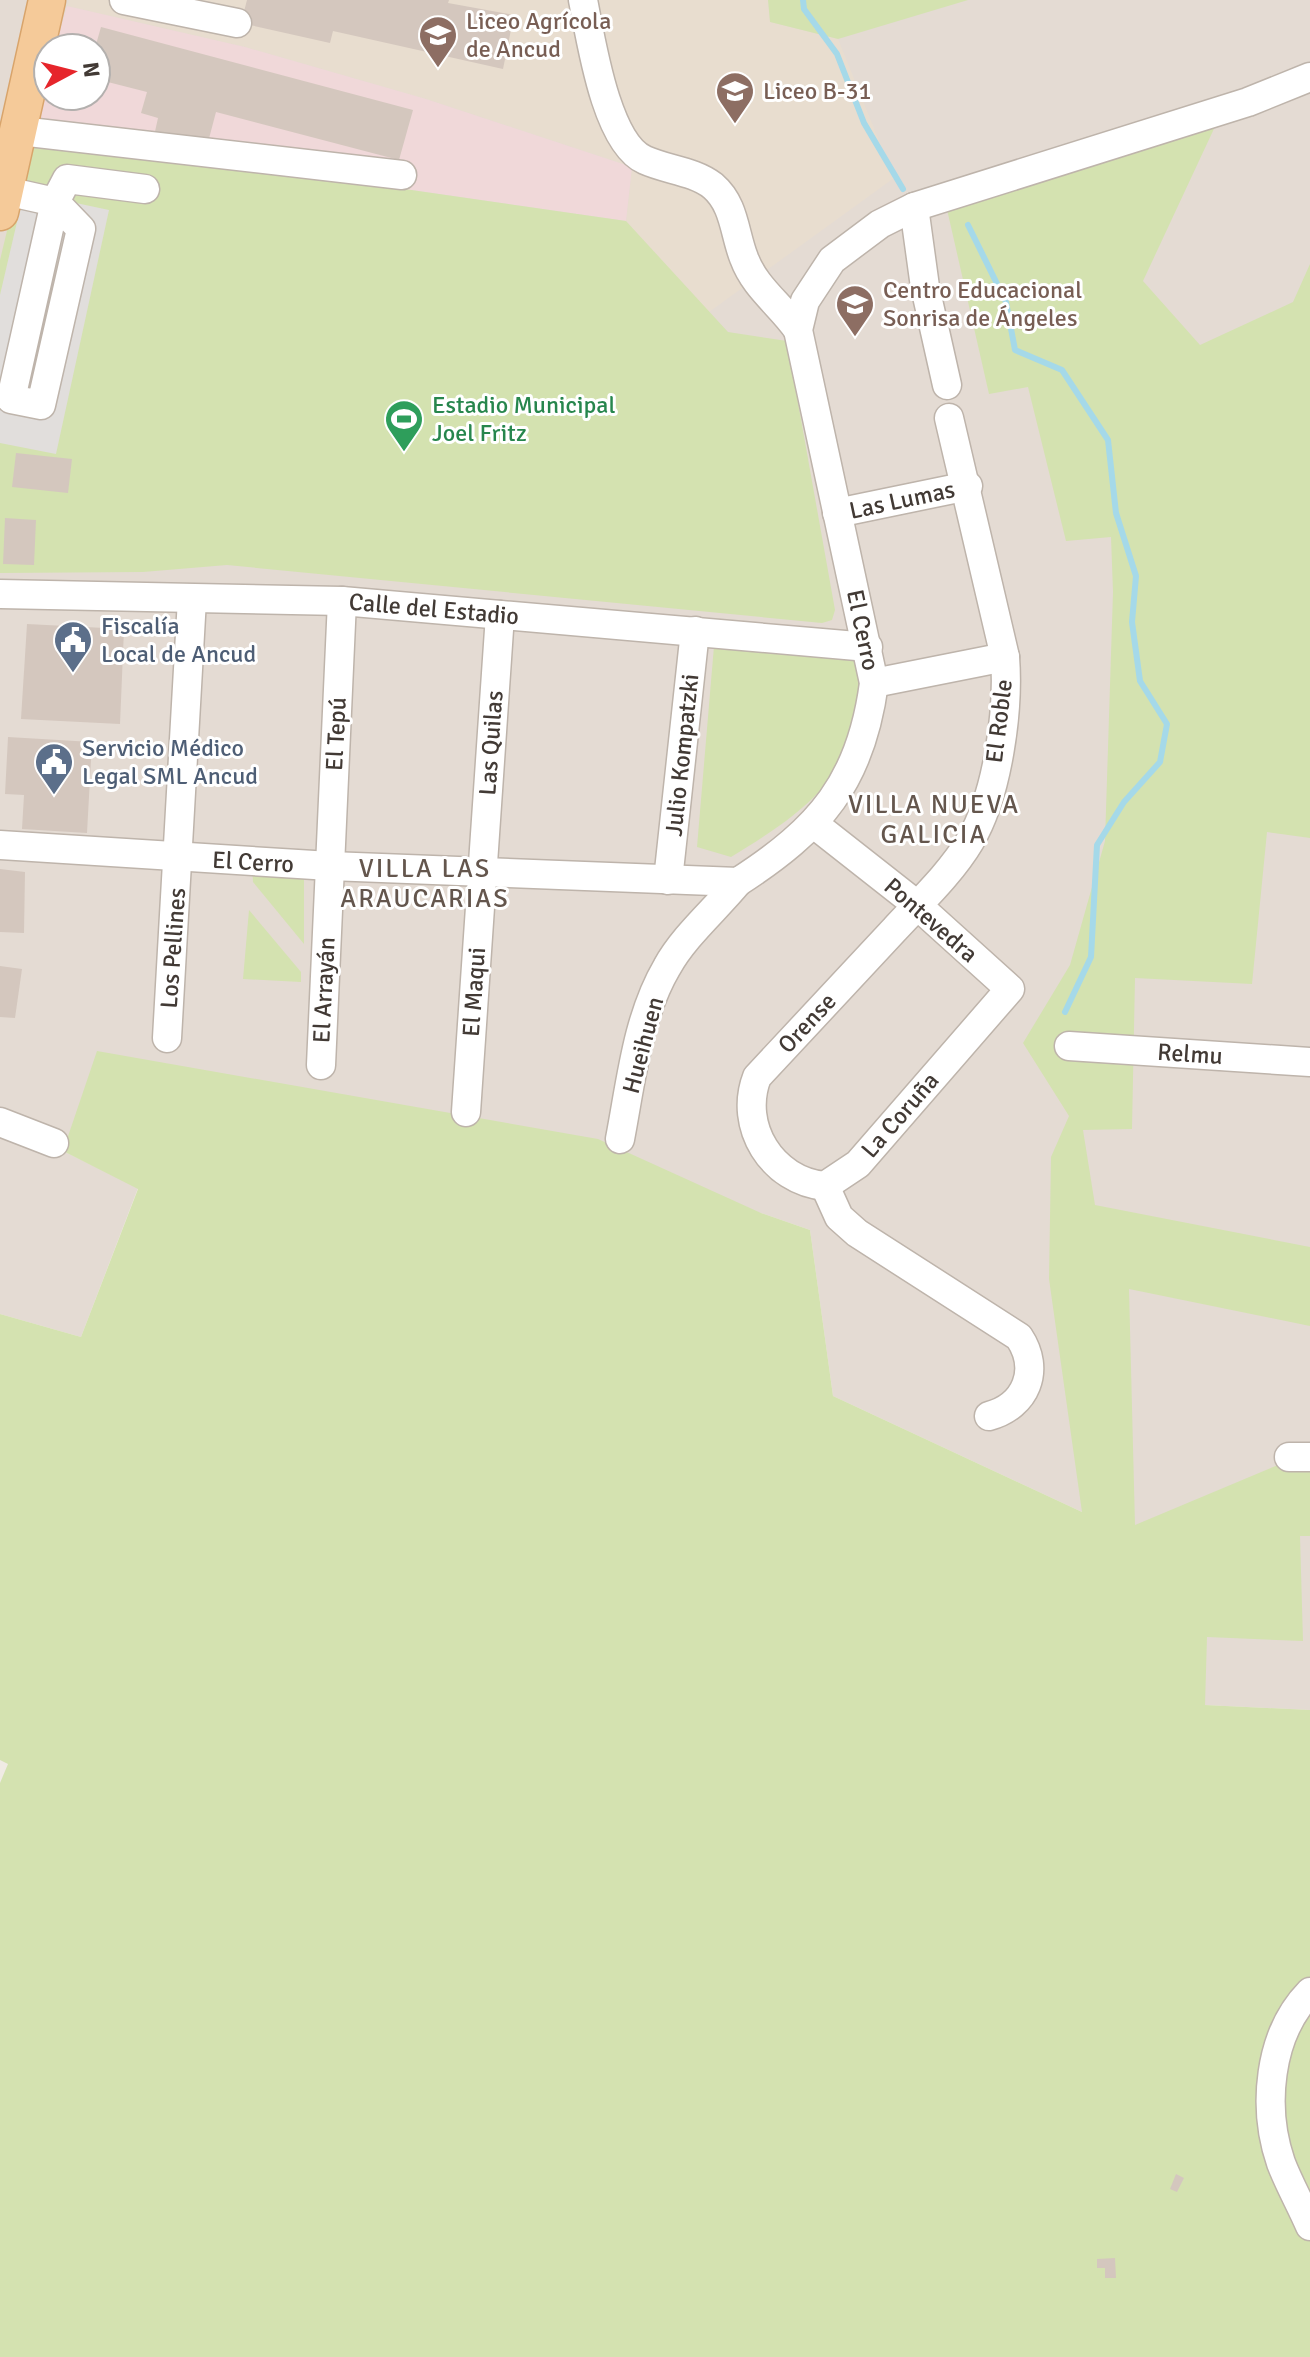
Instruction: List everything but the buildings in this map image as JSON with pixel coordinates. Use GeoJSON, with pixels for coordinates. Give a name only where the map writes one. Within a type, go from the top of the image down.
{"type":"FeatureCollection","features":[{"type":"Feature","properties":{"kind":"main road"},"geometry":{"type":"LineString","coordinates":[[3,201],[47,0]]}},
{"type":"Feature","properties":{"kind":"street"},"geometry":{"type":"LineString","coordinates":[[124,0],[237,23]]}},
{"type":"Feature","properties":{"kind":"street"},"geometry":{"type":"LineString","coordinates":[[583,0],[613,122],[625,145],[642,159],[696,176],[714,187],[731,211],[743,256],[757,286],[783,309],[798,330]]}},
{"type":"Feature","properties":{"kind":"street"},"geometry":{"type":"LineString","coordinates":[[798,330],[805,301],[832,260],[880,224],[914,207],[1248,102],[1310,77]]}},
{"type":"Feature","properties":{"kind":"street"},"geometry":{"type":"LineString","coordinates":[[20,131],[402,175]]}},
{"type":"Feature","properties":{"kind":"street"},"geometry":{"type":"LineString","coordinates":[[3,201],[55,202],[81,229],[41,405],[11,399],[55,202],[67,179],[145,189]]}},
{"type":"Feature","properties":{"kind":"street"},"geometry":{"type":"LineString","coordinates":[[914,207],[925,287],[947,385]]}},
{"type":"Feature","properties":{"kind":"street","name":"El Cerro"},"geometry":{"type":"LineString","coordinates":[[0,845],[330,866],[738,882],[783,852],[814,824],[842,785],[866,736],[874,683],[798,330]]}},
{"type":"Feature","properties":{"kind":"street","name":"El Roble"},"geometry":{"type":"LineString","coordinates":[[917,905],[970,842],[980,821],[998,752],[1007,682],[1005,657],[968,486],[949,418]]}},
{"type":"Feature","properties":{"kind":"street","name":"Las Lumas"},"geometry":{"type":"LineString","coordinates":[[837,513],[968,486]]}},
{"type":"Feature","properties":{"kind":"street","name":"Calle del Estadio"},"geometry":{"type":"LineString","coordinates":[[0,594],[342,601],[868,647]]}},
{"type":"Feature","properties":{"kind":"street","name":"Los Pellines"},"geometry":{"type":"LineString","coordinates":[[167,1038],[180,858],[192,599]]}},
{"type":"Feature","properties":{"kind":"street","name":"El Tepú"},"geometry":{"type":"LineString","coordinates":[[330,866],[342,601]]}},
{"type":"Feature","properties":{"kind":"street","name":"Las Quilas"},"geometry":{"type":"LineString","coordinates":[[482,872],[500,615]]}},
{"type":"Feature","properties":{"kind":"street","name":"Julio Kompatzki"},"geometry":{"type":"LineString","coordinates":[[668,880],[695,631]]}},
{"type":"Feature","properties":{"kind":"street","name":"El Roble"},"geometry":{"type":"LineString","coordinates":[[874,683],[1005,657]]}},
{"type":"Feature","properties":{"kind":"street","name":"Pontevedra"},"geometry":{"type":"LineString","coordinates":[[814,824],[917,905],[1010,989]]}},
{"type":"Feature","properties":{"kind":"street","name":"El Arrayán"},"geometry":{"type":"LineString","coordinates":[[321,1065],[330,866]]}},
{"type":"Feature","properties":{"kind":"street","name":"El Maqui"},"geometry":{"type":"LineString","coordinates":[[466,1112],[482,872]]}},
{"type":"Feature","properties":{"kind":"street","name":"Hueihuen"},"geometry":{"type":"LineString","coordinates":[[620,1139],[638,1049],[650,1005],[667,965],[738,882]]}},
{"type":"Feature","properties":{"kind":"street","name":"Orense"},"geometry":{"type":"LineString","coordinates":[[825,1186],[800,1180],[770,1159],[760,1144],[752,1098],[757,1077],[917,905]]}},
{"type":"Feature","properties":{"kind":"street","name":"La Coruña"},"geometry":{"type":"LineString","coordinates":[[825,1186],[858,1164],[1010,989]]}},
{"type":"Feature","properties":{"kind":"street","name":"Relmu"},"geometry":{"type":"LineString","coordinates":[[1069,1046],[1310,1062]]}},
{"type":"Feature","properties":{"kind":"street"},"geometry":{"type":"LineString","coordinates":[[0,1122],[54,1143]]}},
{"type":"Feature","properties":{"kind":"street"},"geometry":{"type":"LineString","coordinates":[[825,1186],[833,1207],[848,1226],[1019,1337],[1030,1366],[1025,1389],[1011,1407],[989,1416]]}},
{"type":"Feature","properties":{"kind":"street"},"geometry":{"type":"LineString","coordinates":[[1310,1992],[1298,2004],[1280,2043],[1271,2095],[1272,2123],[1281,2163],[1310,2226]]}},
{"type":"Feature","properties":{"kind":"shaded area"},"geometry":{"type":"Polygon","coordinates":[[[0,0],[1310,0],[1310,1710],[1205,1705],[1082,1512],[833,1396],[810,1230],[761,1213],[63,1151],[138,1188],[81,1337],[0,1314],[0,0]]]}},
{"type":"Feature","properties":{"kind":"shaded area","name":"Liceo B-31"},"geometry":{"type":"Polygon","coordinates":[[[69,0],[768,0],[770,22],[838,39],[894,178],[709,312],[626,221],[632,167],[426,99],[245,47],[67,6],[69,0]]]}},
{"type":"Feature","properties":{"kind":"shaded area"},"geometry":{"type":"Polygon","coordinates":[[[67,6],[245,47],[426,99],[632,167],[626,221],[30,135],[37,112],[112,112],[112,32],[60,32],[67,6]]]}},
{"type":"Feature","properties":{"kind":"shaded area"},"geometry":{"type":"Polygon","coordinates":[[[24,192],[109,210],[56,454],[0,443],[0,295],[24,192]]]}},
{"type":"Feature","properties":{"kind":"green space"},"geometry":{"type":"Polygon","coordinates":[[[768,0],[968,0],[838,39],[770,22],[768,0]]]}},
{"type":"Feature","properties":{"kind":"green space"},"geometry":{"type":"Polygon","coordinates":[[[1219,118],[1143,281],[1200,345],[1293,302],[1310,264],[1310,838],[1267,832],[1252,984],[1135,978],[1132,1129],[1083,1130],[1095,1205],[1310,1247],[1310,1326],[1129,1289],[1135,1525],[1278,1465],[1310,1469],[1310,1536],[1300,1536],[1303,1641],[1207,1637],[1205,1705],[1310,1710],[1310,2357],[0,2357],[0,1783],[8,1764],[0,1760],[0,1314],[81,1337],[138,1189],[63,1151],[97,1051],[598,1139],[761,1213],[810,1230],[833,1396],[1082,1512],[1049,1279],[1051,1157],[1069,1116],[1023,1043],[1070,965],[1105,841],[1113,592],[1111,537],[1066,541],[1028,387],[989,394],[946,205],[1219,118]]]}},
{"type":"Feature","properties":{"kind":"green space","name":"Estadio Municipal Joel Fritz"},"geometry":{"type":"Polygon","coordinates":[[[30,135],[626,221],[728,332],[787,341],[835,610],[832,620],[822,623],[227,565],[143,572],[0,573],[0,260],[30,135]]]}},
{"type":"Feature","properties":{"kind":"green space"},"geometry":{"type":"Polygon","coordinates":[[[714,646],[858,655],[860,693],[856,725],[846,753],[831,777],[812,799],[788,819],[731,857],[697,847],[714,646]]]}},
{"type":"Feature","properties":{"kind":"green space"},"geometry":{"type":"Polygon","coordinates":[[[252,866],[304,873],[304,944],[253,882],[252,866]]]}},
{"type":"Feature","properties":{"kind":"green space"},"geometry":{"type":"Polygon","coordinates":[[[249,910],[301,972],[301,982],[243,979],[249,910]]]}},
{"type":"Feature","properties":{"kind":"waterway"},"geometry":{"type":"LineString","coordinates":[[803,0],[804,9],[837,54],[864,123],[903,189]]}},
{"type":"Feature","properties":{"kind":"waterway"},"geometry":{"type":"LineString","coordinates":[[968,225],[1006,302],[1015,350],[1062,370],[1108,440],[1116,513],[1136,576],[1132,622],[1140,681],[1167,724],[1160,762],[1124,802],[1097,845],[1091,957],[1065,1012]]}},
{"type":"Feature","properties":{"kind":"place","name":"Liceo Agrícola de Ancud"},"geometry":{"type":"Point","coordinates":[438,69]}},
{"type":"Feature","properties":{"kind":"place","name":"Liceo B-31"},"geometry":{"type":"Point","coordinates":[735,125]}},
{"type":"Feature","properties":{"kind":"place","name":"Centro Educacional Sonrisa de Ángeles"},"geometry":{"type":"Point","coordinates":[855,338]}},
{"type":"Feature","properties":{"kind":"place","name":"Estadio Municipal Joel Fritz"},"geometry":{"type":"Point","coordinates":[404,453]}},
{"type":"Feature","properties":{"kind":"place","name":"Fiscalía Local de Ancud"},"geometry":{"type":"Point","coordinates":[73,674]}},
{"type":"Feature","properties":{"kind":"place","name":"Servicio Médico Legal SML Ancud"},"geometry":{"type":"Point","coordinates":[54,796]}},
{"type":"Feature","properties":{"kind":"district","name":"VILLA NUEVA GALICIA"},"geometry":{"type":"Point","coordinates":[934,819]}},
{"type":"Feature","properties":{"kind":"district","name":"VILLA LAS ARAUCARIAS"},"geometry":{"type":"Point","coordinates":[425,883]}}]}
